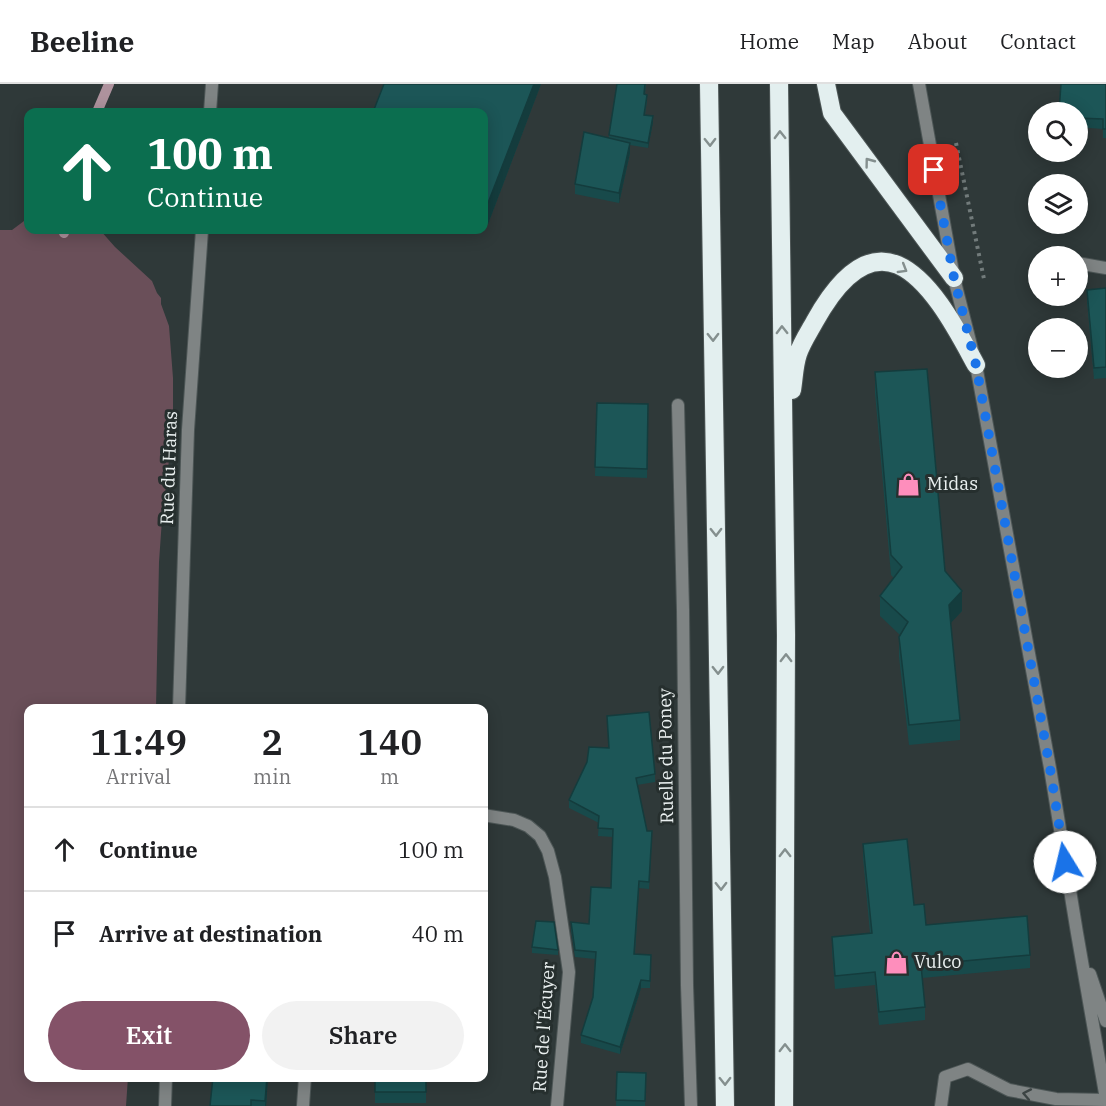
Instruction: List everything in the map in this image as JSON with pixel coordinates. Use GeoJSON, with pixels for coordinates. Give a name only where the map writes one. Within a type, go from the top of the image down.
{"type":"FeatureCollection","features":[{"type":"Feature","properties":{"kind":"highway"},"geometry":{"type":"LineString","coordinates":[[709,84],[725,1106]]}},
{"type":"Feature","properties":{"kind":"highway"},"geometry":{"type":"LineString","coordinates":[[779,84],[786,623],[784,1106]]}},
{"type":"Feature","properties":{"kind":"highway"},"geometry":{"type":"LineString","coordinates":[[826,84],[832,113],[954,278]]}},
{"type":"Feature","properties":{"kind":"highway"},"geometry":{"type":"LineString","coordinates":[[784,473],[795,368],[799,352],[821,309],[849,274],[883,261],[897,264],[907,270],[924,285],[946,312],[976,365]]}},
{"type":"Feature","properties":{"kind":"street"},"geometry":{"type":"LineString","coordinates":[[210,108],[212,84]]}},
{"type":"Feature","properties":{"kind":"street"},"geometry":{"type":"LineString","coordinates":[[919,84],[954,278],[976,365],[1050,768],[1106,1099],[1056,1099],[1009,1090],[968,1069],[945,1077],[941,1106]]}},
{"type":"Feature","properties":{"kind":"street","name":"Rue du Haras"},"geometry":{"type":"LineString","coordinates":[[179,704],[188,430],[202,234]]}},
{"type":"Feature","properties":{"kind":"street"},"geometry":{"type":"LineString","coordinates":[[1088,265],[1106,268]]}},
{"type":"Feature","properties":{"kind":"street","name":"Ruelle du Poney"},"geometry":{"type":"LineString","coordinates":[[678,405],[691,1106]]}},
{"type":"Feature","properties":{"kind":"street","name":"Rue de l'Écuyer"},"geometry":{"type":"LineString","coordinates":[[488,816],[514,820],[528,826],[540,836],[548,851],[555,877],[569,972],[557,1106]]}},
{"type":"Feature","properties":{"kind":"street"},"geometry":{"type":"LineString","coordinates":[[1077,933],[1106,1021]]}},
{"type":"Feature","properties":{"kind":"street"},"geometry":{"type":"LineString","coordinates":[[165,1106],[166,1082]]}},
{"type":"Feature","properties":{"kind":"street"},"geometry":{"type":"LineString","coordinates":[[303,1106],[305,1082]]}},
{"type":"Feature","properties":{"kind":"path"},"geometry":{"type":"LineString","coordinates":[[956,141],[984,279]]}},
{"type":"Feature","properties":{"kind":"shaded area"},"geometry":{"type":"Polygon","coordinates":[[[24,221],[24,234],[104,234],[152,281],[161,298],[169,326],[173,378],[173,426],[159,562],[156,704],[24,704],[24,1082],[128,1082],[126,1106],[0,1106],[0,230],[12,230],[24,221]]]}},
{"type":"Feature","properties":{"kind":"building"},"geometry":{"type":"Polygon","coordinates":[[[384,84],[534,84],[488,203],[488,108],[375,108],[384,84]]]}},
{"type":"Feature","properties":{"kind":"building"},"geometry":{"type":"Polygon","coordinates":[[[617,84],[645,84],[644,94],[647,95],[644,115],[653,116],[648,143],[609,135],[617,84]]]}},
{"type":"Feature","properties":{"kind":"building"},"geometry":{"type":"Polygon","coordinates":[[[1061,84],[1106,84],[1106,129],[1103,129],[1103,119],[1088,118],[1088,102],[1060,102],[1061,84]]]}},
{"type":"Feature","properties":{"kind":"building"},"geometry":{"type":"Polygon","coordinates":[[[584,132],[630,143],[619,193],[575,184],[584,132]]]}},
{"type":"Feature","properties":{"kind":"building"},"geometry":{"type":"Polygon","coordinates":[[[1106,288],[1106,367],[1094,368],[1088,290],[1106,288]]]}},
{"type":"Feature","properties":{"kind":"building","name":"Midas"},"geometry":{"type":"Polygon","coordinates":[[[927,369],[945,571],[962,591],[949,605],[960,720],[909,725],[899,637],[908,622],[880,596],[902,567],[891,555],[875,372],[927,369]]]}},
{"type":"Feature","properties":{"kind":"building"},"geometry":{"type":"Polygon","coordinates":[[[597,403],[648,404],[647,469],[595,467],[597,403]]]}},
{"type":"Feature","properties":{"kind":"building"},"geometry":{"type":"Polygon","coordinates":[[[649,712],[655,774],[636,778],[647,831],[652,831],[649,882],[639,881],[634,954],[651,955],[650,981],[641,980],[620,1047],[581,1035],[593,997],[596,952],[575,950],[571,922],[589,924],[591,887],[611,888],[613,829],[598,828],[599,816],[569,800],[587,762],[589,747],[609,748],[607,716],[649,712]]]}},
{"type":"Feature","properties":{"kind":"building"},"geometry":{"type":"Polygon","coordinates":[[[907,839],[914,905],[924,904],[926,925],[1027,916],[1030,955],[921,965],[925,1007],[879,1012],[875,972],[835,976],[832,937],[872,933],[863,844],[907,839]]]}},
{"type":"Feature","properties":{"kind":"building"},"geometry":{"type":"Polygon","coordinates":[[[536,921],[554,922],[558,950],[532,947],[536,921]]]}},
{"type":"Feature","properties":{"kind":"building"},"geometry":{"type":"Polygon","coordinates":[[[617,1072],[646,1073],[645,1101],[616,1100],[617,1072]]]}},
{"type":"Feature","properties":{"kind":"building"},"geometry":{"type":"Polygon","coordinates":[[[212,1082],[267,1082],[265,1101],[251,1100],[251,1106],[210,1106],[212,1082]]]}},
{"type":"Feature","properties":{"kind":"building"},"geometry":{"type":"Polygon","coordinates":[[[375,1082],[426,1082],[426,1092],[375,1092],[375,1082]]]}},
{"type":"Feature","properties":{"kind":"waterway"},"geometry":{"type":"LineString","coordinates":[[99,108],[109,84]]}},
{"type":"Feature","properties":{"kind":"place","name":"Midas"},"geometry":{"type":"Point","coordinates":[909,484]}},
{"type":"Feature","properties":{"kind":"place","name":"Vulco"},"geometry":{"type":"Point","coordinates":[896,962]}},
{"type":"Feature","properties":{"kind":"route"},"geometry":{"type":"LineString","coordinates":[[934,170],[954,278],[976,365],[1050,768],[1065,862]]}}]}
